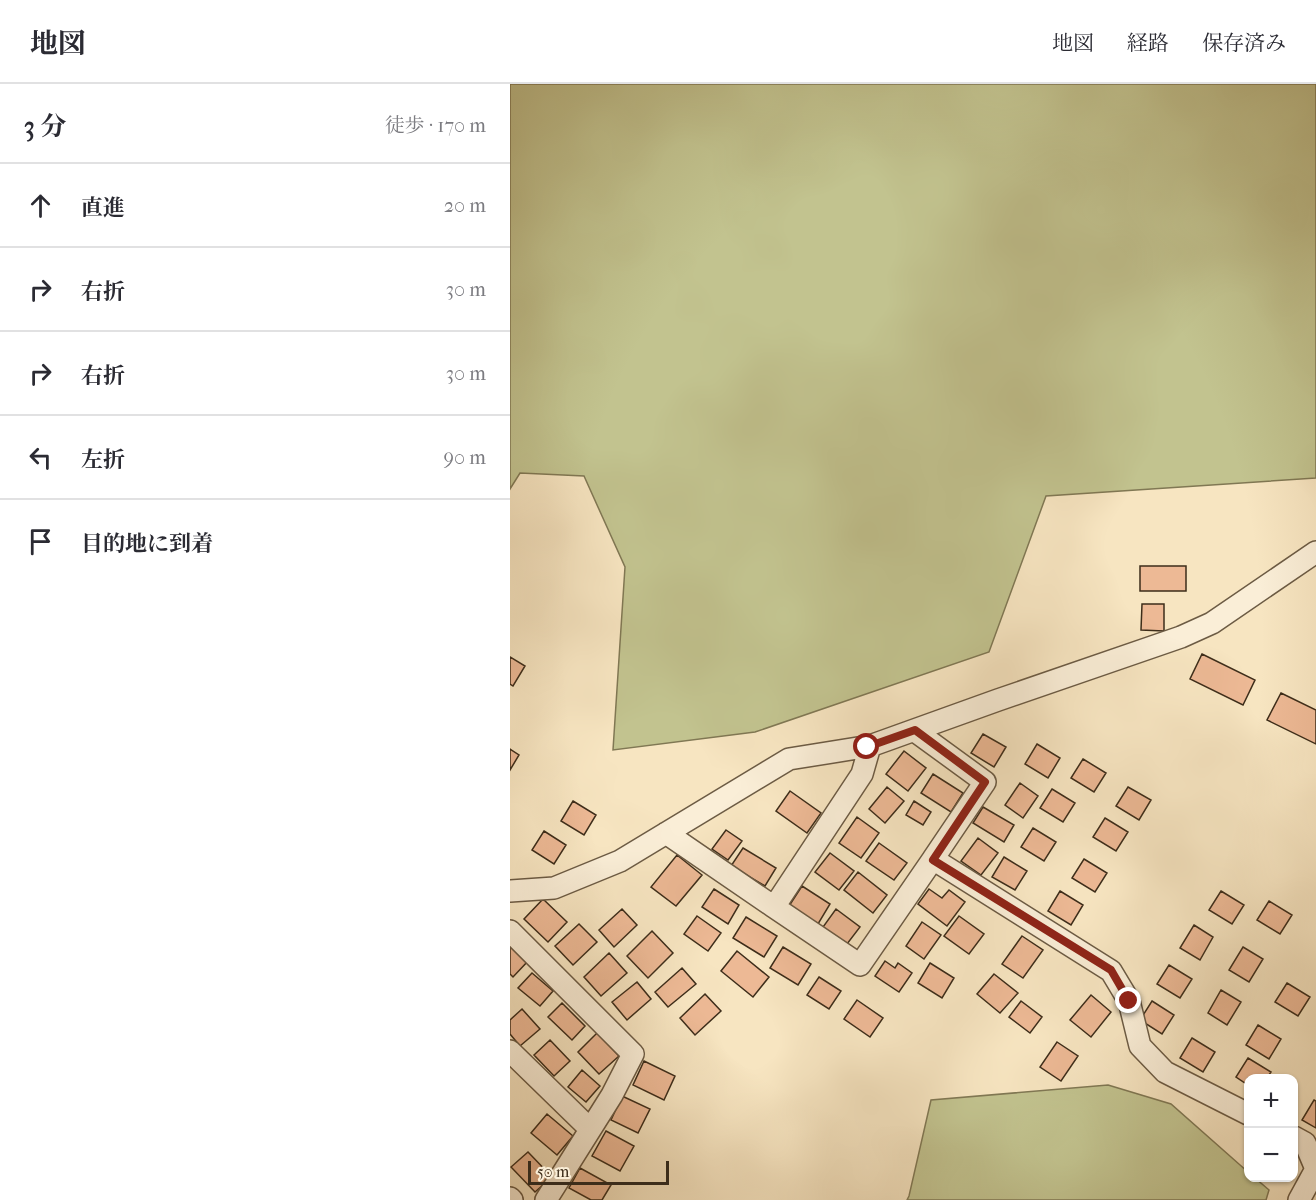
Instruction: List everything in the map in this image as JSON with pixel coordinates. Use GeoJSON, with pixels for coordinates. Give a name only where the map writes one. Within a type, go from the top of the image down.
{"type":"FeatureCollection","features":[{"type":"Feature","properties":{"kind":"street"},"geometry":{"type":"LineString","coordinates":[[510,891],[554,888],[620,861],[789,759],[870,746],[1181,637],[1212,622],[1316,552]]}},
{"type":"Feature","properties":{"kind":"street"},"geometry":{"type":"LineString","coordinates":[[666,833],[860,965],[985,782],[915,730]]}},
{"type":"Feature","properties":{"kind":"street"},"geometry":{"type":"LineString","coordinates":[[774,907],[862,774],[870,746]]}},
{"type":"Feature","properties":{"kind":"street"},"geometry":{"type":"LineString","coordinates":[[933,860],[1111,970],[1129,1001],[1140,1046],[1165,1072],[1244,1112]]}},
{"type":"Feature","properties":{"kind":"street"},"geometry":{"type":"LineString","coordinates":[[510,931],[633,1054],[612,1095],[546,1200]]}},
{"type":"Feature","properties":{"kind":"street"},"geometry":{"type":"LineString","coordinates":[[510,1051],[590,1129]]}},
{"type":"Feature","properties":{"kind":"street"},"geometry":{"type":"LineString","coordinates":[[1298,1140],[1305,1143],[1316,1169],[1299,1200]]}},
{"type":"Feature","properties":{"kind":"green space"},"geometry":{"type":"Polygon","coordinates":[[[510,84],[1316,84],[1316,478],[1046,496],[989,652],[755,732],[613,750],[625,567],[584,476],[520,473],[510,489],[510,84]]]}},
{"type":"Feature","properties":{"kind":"green space"},"geometry":{"type":"Polygon","coordinates":[[[1108,1085],[1171,1104],[1244,1168],[1244,1182],[1260,1182],[1269,1190],[1266,1200],[907,1200],[931,1100],[1108,1085]]]}},
{"type":"Feature","properties":{"kind":"building"},"geometry":{"type":"Polygon","coordinates":[[[1140,566],[1186,566],[1186,591],[1140,591],[1140,566]]]}},
{"type":"Feature","properties":{"kind":"building"},"geometry":{"type":"Polygon","coordinates":[[[1142,604],[1164,604],[1164,631],[1141,630],[1142,604]]]}},
{"type":"Feature","properties":{"kind":"building"},"geometry":{"type":"Polygon","coordinates":[[[1202,654],[1255,680],[1243,705],[1190,679],[1202,654]]]}},
{"type":"Feature","properties":{"kind":"building"},"geometry":{"type":"Polygon","coordinates":[[[510,657],[525,666],[513,686],[510,684],[510,657]]]}},
{"type":"Feature","properties":{"kind":"building"},"geometry":{"type":"Polygon","coordinates":[[[1281,693],[1316,710],[1316,744],[1267,720],[1281,693]]]}},
{"type":"Feature","properties":{"kind":"building"},"geometry":{"type":"Polygon","coordinates":[[[983,734],[1006,747],[994,767],[971,753],[983,734]]]}},
{"type":"Feature","properties":{"kind":"building"},"geometry":{"type":"Polygon","coordinates":[[[1037,744],[1060,758],[1048,778],[1025,764],[1037,744]]]}},
{"type":"Feature","properties":{"kind":"building"},"geometry":{"type":"Polygon","coordinates":[[[510,749],[519,755],[510,770],[510,749]]]}},
{"type":"Feature","properties":{"kind":"building"},"geometry":{"type":"Polygon","coordinates":[[[904,751],[926,768],[908,791],[886,774],[904,751]]]}},
{"type":"Feature","properties":{"kind":"building"},"geometry":{"type":"Polygon","coordinates":[[[1083,759],[1106,773],[1094,792],[1071,778],[1083,759]]]}},
{"type":"Feature","properties":{"kind":"building"},"geometry":{"type":"Polygon","coordinates":[[[933,774],[963,793],[951,812],[921,793],[933,774]]]}},
{"type":"Feature","properties":{"kind":"building"},"geometry":{"type":"Polygon","coordinates":[[[1020,783],[1038,796],[1023,818],[1005,805],[1020,783]]]}},
{"type":"Feature","properties":{"kind":"building"},"geometry":{"type":"Polygon","coordinates":[[[887,787],[904,801],[885,823],[869,809],[887,787]]]}},
{"type":"Feature","properties":{"kind":"building"},"geometry":{"type":"Polygon","coordinates":[[[1128,787],[1151,800],[1139,820],[1116,806],[1128,787]]]}},
{"type":"Feature","properties":{"kind":"building"},"geometry":{"type":"Polygon","coordinates":[[[1052,789],[1075,803],[1063,822],[1040,808],[1052,789]]]}},
{"type":"Feature","properties":{"kind":"building"},"geometry":{"type":"Polygon","coordinates":[[[790,791],[821,813],[807,833],[776,811],[790,791]]]}},
{"type":"Feature","properties":{"kind":"building"},"geometry":{"type":"Polygon","coordinates":[[[573,801],[596,815],[584,835],[561,821],[573,801]]]}},
{"type":"Feature","properties":{"kind":"building"},"geometry":{"type":"Polygon","coordinates":[[[914,801],[931,812],[923,825],[906,815],[914,801]]]}},
{"type":"Feature","properties":{"kind":"building"},"geometry":{"type":"Polygon","coordinates":[[[983,807],[1014,825],[1004,842],[973,823],[983,807]]]}},
{"type":"Feature","properties":{"kind":"building"},"geometry":{"type":"Polygon","coordinates":[[[857,817],[879,833],[861,858],[839,843],[857,817]]]}},
{"type":"Feature","properties":{"kind":"building"},"geometry":{"type":"Polygon","coordinates":[[[1105,818],[1128,832],[1116,851],[1093,837],[1105,818]]]}},
{"type":"Feature","properties":{"kind":"building"},"geometry":{"type":"Polygon","coordinates":[[[1033,828],[1056,842],[1044,861],[1021,847],[1033,828]]]}},
{"type":"Feature","properties":{"kind":"building"},"geometry":{"type":"Polygon","coordinates":[[[726,830],[742,841],[728,860],[712,849],[726,830]]]}},
{"type":"Feature","properties":{"kind":"building"},"geometry":{"type":"Polygon","coordinates":[[[544,831],[566,845],[554,864],[532,850],[544,831]]]}},
{"type":"Feature","properties":{"kind":"building"},"geometry":{"type":"Polygon","coordinates":[[[978,838],[998,853],[981,875],[961,861],[978,838]]]}},
{"type":"Feature","properties":{"kind":"building"},"geometry":{"type":"Polygon","coordinates":[[[879,843],[907,863],[894,880],[866,861],[879,843]]]}},
{"type":"Feature","properties":{"kind":"building"},"geometry":{"type":"Polygon","coordinates":[[[743,848],[776,868],[765,886],[731,866],[743,848]]]}},
{"type":"Feature","properties":{"kind":"building"},"geometry":{"type":"Polygon","coordinates":[[[830,853],[854,871],[839,890],[815,872],[830,853]]]}},
{"type":"Feature","properties":{"kind":"building"},"geometry":{"type":"Polygon","coordinates":[[[677,855],[702,875],[676,906],[651,887],[677,855]]]}},
{"type":"Feature","properties":{"kind":"building"},"geometry":{"type":"Polygon","coordinates":[[[1004,857],[1027,871],[1015,890],[992,877],[1004,857]]]}},
{"type":"Feature","properties":{"kind":"building"},"geometry":{"type":"Polygon","coordinates":[[[1084,859],[1107,873],[1095,892],[1072,878],[1084,859]]]}},
{"type":"Feature","properties":{"kind":"building"},"geometry":{"type":"Polygon","coordinates":[[[858,872],[887,895],[873,913],[844,890],[858,872]]]}},
{"type":"Feature","properties":{"kind":"building"},"geometry":{"type":"Polygon","coordinates":[[[802,886],[830,904],[818,924],[789,906],[802,886]]]}},
{"type":"Feature","properties":{"kind":"building"},"geometry":{"type":"Polygon","coordinates":[[[714,889],[739,905],[728,924],[702,907],[714,889]]]}},
{"type":"Feature","properties":{"kind":"building"},"geometry":{"type":"Polygon","coordinates":[[[929,889],[942,898],[949,890],[965,902],[947,926],[918,904],[929,889]]]}},
{"type":"Feature","properties":{"kind":"building"},"geometry":{"type":"Polygon","coordinates":[[[1060,891],[1083,905],[1071,925],[1048,911],[1060,891]]]}},
{"type":"Feature","properties":{"kind":"building"},"geometry":{"type":"Polygon","coordinates":[[[1221,891],[1244,905],[1232,924],[1209,910],[1221,891]]]}},
{"type":"Feature","properties":{"kind":"building"},"geometry":{"type":"Polygon","coordinates":[[[543,899],[567,922],[548,942],[524,919],[543,899]]]}},
{"type":"Feature","properties":{"kind":"building"},"geometry":{"type":"Polygon","coordinates":[[[1269,901],[1292,915],[1280,934],[1257,920],[1269,901]]]}},
{"type":"Feature","properties":{"kind":"building"},"geometry":{"type":"Polygon","coordinates":[[[622,909],[637,925],[614,947],[599,930],[622,909]]]}},
{"type":"Feature","properties":{"kind":"building"},"geometry":{"type":"Polygon","coordinates":[[[836,909],[860,927],[847,944],[823,927],[836,909]]]}},
{"type":"Feature","properties":{"kind":"building"},"geometry":{"type":"Polygon","coordinates":[[[697,916],[721,933],[708,951],[684,934],[697,916]]]}},
{"type":"Feature","properties":{"kind":"building"},"geometry":{"type":"Polygon","coordinates":[[[959,916],[984,934],[969,954],[944,936],[959,916]]]}},
{"type":"Feature","properties":{"kind":"building"},"geometry":{"type":"Polygon","coordinates":[[[746,917],[777,936],[764,957],[733,938],[746,917]]]}},
{"type":"Feature","properties":{"kind":"building"},"geometry":{"type":"Polygon","coordinates":[[[922,922],[941,935],[924,959],[906,946],[922,922]]]}},
{"type":"Feature","properties":{"kind":"building"},"geometry":{"type":"Polygon","coordinates":[[[579,924],[597,942],[573,965],[555,946],[579,924]]]}},
{"type":"Feature","properties":{"kind":"building"},"geometry":{"type":"Polygon","coordinates":[[[1194,925],[1213,937],[1200,960],[1180,948],[1194,925]]]}},
{"type":"Feature","properties":{"kind":"building"},"geometry":{"type":"Polygon","coordinates":[[[652,931],[673,953],[648,978],[627,956],[652,931]]]}},
{"type":"Feature","properties":{"kind":"building"},"geometry":{"type":"Polygon","coordinates":[[[1022,936],[1043,950],[1023,978],[1002,964],[1022,936]]]}},
{"type":"Feature","properties":{"kind":"building"},"geometry":{"type":"Polygon","coordinates":[[[510,942],[529,960],[513,977],[510,974],[510,942]]]}},
{"type":"Feature","properties":{"kind":"building"},"geometry":{"type":"Polygon","coordinates":[[[783,947],[811,964],[798,985],[770,968],[783,947]]]}},
{"type":"Feature","properties":{"kind":"building"},"geometry":{"type":"Polygon","coordinates":[[[1243,947],[1263,959],[1249,982],[1229,970],[1243,947]]]}},
{"type":"Feature","properties":{"kind":"building"},"geometry":{"type":"Polygon","coordinates":[[[737,951],[769,977],[753,997],[721,971],[737,951]]]}},
{"type":"Feature","properties":{"kind":"building"},"geometry":{"type":"Polygon","coordinates":[[[609,953],[627,973],[601,996],[584,977],[609,953]]]}},
{"type":"Feature","properties":{"kind":"building"},"geometry":{"type":"Polygon","coordinates":[[[885,961],[895,968],[898,963],[912,973],[899,992],[875,976],[885,961]]]}},
{"type":"Feature","properties":{"kind":"building"},"geometry":{"type":"Polygon","coordinates":[[[930,963],[954,978],[942,998],[918,983],[930,963]]]}},
{"type":"Feature","properties":{"kind":"building"},"geometry":{"type":"Polygon","coordinates":[[[1169,965],[1192,979],[1180,998],[1157,984],[1169,965]]]}},
{"type":"Feature","properties":{"kind":"building"},"geometry":{"type":"Polygon","coordinates":[[[682,968],[696,984],[668,1007],[655,992],[682,968]]]}},
{"type":"Feature","properties":{"kind":"building"},"geometry":{"type":"Polygon","coordinates":[[[532,973],[553,991],[540,1006],[518,988],[532,973]]]}},
{"type":"Feature","properties":{"kind":"building"},"geometry":{"type":"Polygon","coordinates":[[[994,974],[1018,993],[1000,1013],[977,994],[994,974]]]}},
{"type":"Feature","properties":{"kind":"building"},"geometry":{"type":"Polygon","coordinates":[[[819,977],[841,991],[829,1009],[807,995],[819,977]]]}},
{"type":"Feature","properties":{"kind":"building"},"geometry":{"type":"Polygon","coordinates":[[[637,982],[651,999],[627,1020],[612,1002],[637,982]]]}},
{"type":"Feature","properties":{"kind":"building"},"geometry":{"type":"Polygon","coordinates":[[[1287,983],[1310,997],[1298,1016],[1275,1002],[1287,983]]]}},
{"type":"Feature","properties":{"kind":"building"},"geometry":{"type":"Polygon","coordinates":[[[1221,990],[1241,1002],[1227,1025],[1208,1013],[1221,990]]]}},
{"type":"Feature","properties":{"kind":"building"},"geometry":{"type":"Polygon","coordinates":[[[705,994],[721,1011],[695,1035],[680,1018],[705,994]]]}},
{"type":"Feature","properties":{"kind":"building"},"geometry":{"type":"Polygon","coordinates":[[[1091,995],[1111,1012],[1091,1037],[1070,1020],[1091,995]]]}},
{"type":"Feature","properties":{"kind":"building"},"geometry":{"type":"Polygon","coordinates":[[[857,1000],[883,1018],[870,1037],[844,1019],[857,1000]]]}},
{"type":"Feature","properties":{"kind":"building"},"geometry":{"type":"Polygon","coordinates":[[[1021,1001],[1042,1017],[1030,1033],[1009,1017],[1021,1001]]]}},
{"type":"Feature","properties":{"kind":"building"},"geometry":{"type":"Polygon","coordinates":[[[1152,1001],[1174,1015],[1162,1034],[1140,1020],[1152,1001]]]}},
{"type":"Feature","properties":{"kind":"building"},"geometry":{"type":"Polygon","coordinates":[[[562,1003],[585,1026],[572,1040],[548,1017],[562,1003]]]}},
{"type":"Feature","properties":{"kind":"building"},"geometry":{"type":"Polygon","coordinates":[[[522,1009],[540,1029],[520,1046],[510,1034],[510,1020],[522,1009]]]}},
{"type":"Feature","properties":{"kind":"building"},"geometry":{"type":"Polygon","coordinates":[[[1258,1025],[1281,1039],[1269,1059],[1246,1045],[1258,1025]]]}},
{"type":"Feature","properties":{"kind":"building"},"geometry":{"type":"Polygon","coordinates":[[[597,1033],[619,1056],[599,1074],[578,1052],[597,1033]]]}},
{"type":"Feature","properties":{"kind":"building"},"geometry":{"type":"Polygon","coordinates":[[[1192,1038],[1215,1052],[1203,1072],[1180,1058],[1192,1038]]]}},
{"type":"Feature","properties":{"kind":"building"},"geometry":{"type":"Polygon","coordinates":[[[550,1040],[570,1061],[554,1076],[534,1055],[550,1040]]]}},
{"type":"Feature","properties":{"kind":"building"},"geometry":{"type":"Polygon","coordinates":[[[1057,1042],[1078,1056],[1061,1081],[1040,1067],[1057,1042]]]}},
{"type":"Feature","properties":{"kind":"building"},"geometry":{"type":"Polygon","coordinates":[[[1248,1058],[1271,1072],[1270,1074],[1244,1074],[1244,1082],[1236,1077],[1248,1058]]]}},
{"type":"Feature","properties":{"kind":"building"},"geometry":{"type":"Polygon","coordinates":[[[644,1061],[675,1076],[664,1100],[633,1085],[644,1061]]]}},
{"type":"Feature","properties":{"kind":"building"},"geometry":{"type":"Polygon","coordinates":[[[582,1070],[600,1086],[586,1102],[568,1087],[582,1070]]]}},
{"type":"Feature","properties":{"kind":"building"},"geometry":{"type":"Polygon","coordinates":[[[622,1096],[650,1109],[638,1133],[611,1120],[622,1096]]]}},
{"type":"Feature","properties":{"kind":"building"},"geometry":{"type":"Polygon","coordinates":[[[1314,1100],[1316,1101],[1316,1128],[1302,1120],[1314,1100]]]}},
{"type":"Feature","properties":{"kind":"building"},"geometry":{"type":"Polygon","coordinates":[[[547,1114],[573,1136],[557,1155],[531,1133],[547,1114]]]}},
{"type":"Feature","properties":{"kind":"building"},"geometry":{"type":"Polygon","coordinates":[[[606,1131],[634,1146],[620,1171],[592,1156],[606,1131]]]}},
{"type":"Feature","properties":{"kind":"building"},"geometry":{"type":"Polygon","coordinates":[[[528,1152],[552,1177],[535,1192],[511,1167],[528,1152]]]}},
{"type":"Feature","properties":{"kind":"building"},"geometry":{"type":"Polygon","coordinates":[[[580,1168],[611,1185],[602,1200],[591,1200],[569,1188],[580,1168]]]}},
{"type":"Feature","properties":{"kind":"route"},"geometry":{"type":"LineString","coordinates":[[867,747],[915,730],[985,782],[933,860],[1111,970],[1129,1001]]}}]}
